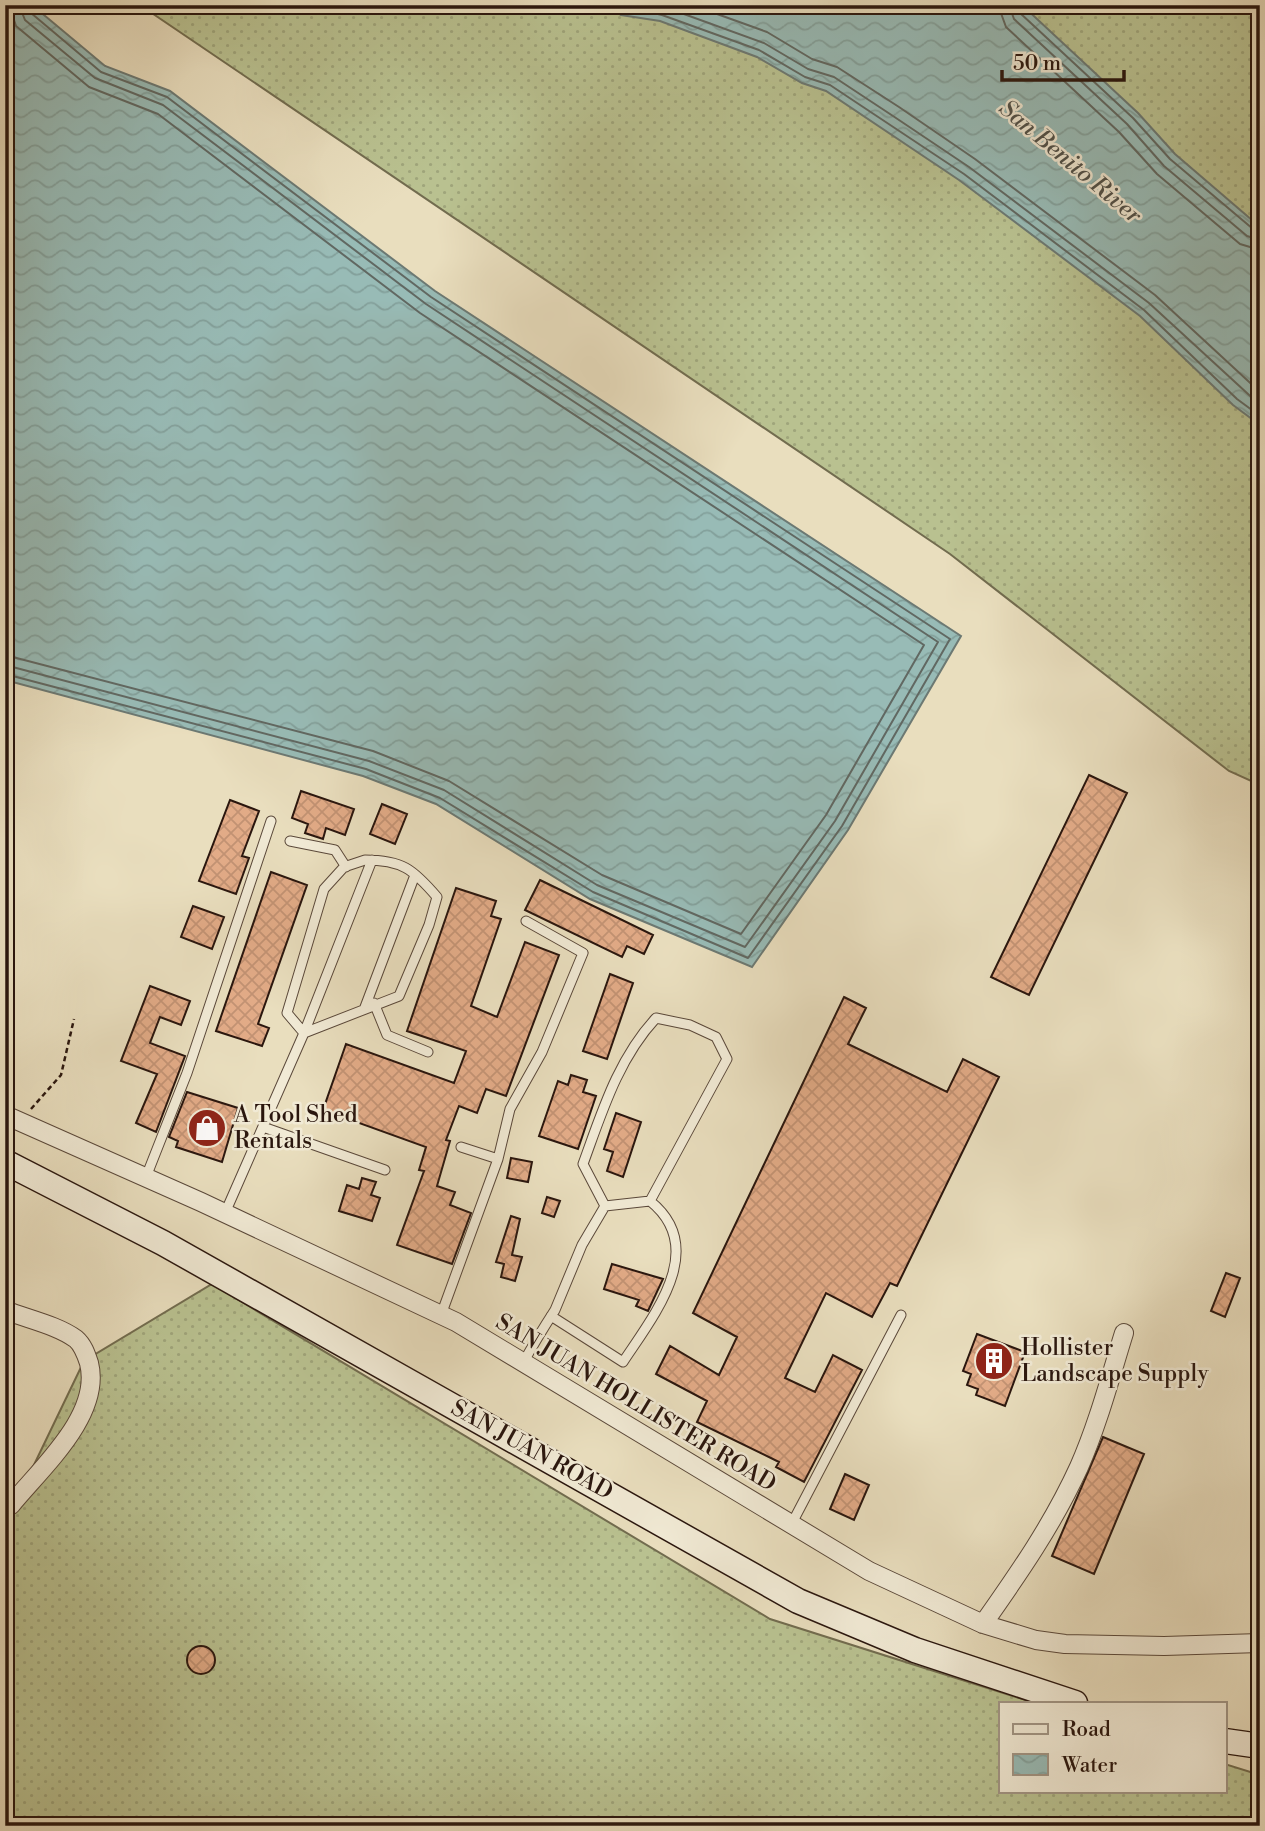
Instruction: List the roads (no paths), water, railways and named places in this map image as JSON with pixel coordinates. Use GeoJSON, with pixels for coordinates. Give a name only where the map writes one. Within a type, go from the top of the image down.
{"type":"FeatureCollection","features":[{"type":"Feature","properties":{"kind":"main road","name":"SAN JUAN ROAD"},"geometry":{"type":"LineString","coordinates":[[5,1162],[163,1243],[798,1601],[915,1650],[1072,1702]]}},
{"type":"Feature","properties":{"kind":"main road"},"geometry":{"type":"LineString","coordinates":[[1226,1741],[1260,1746]]}},
{"type":"Feature","properties":{"kind":"street","name":"SAN JUAN HOLLISTER ROAD"},"geometry":{"type":"LineString","coordinates":[[12,1118],[225,1213],[441,1315],[869,1571],[984,1624],[1035,1640],[1065,1644],[1164,1646],[1260,1643]]}},
{"type":"Feature","properties":{"kind":"street"},"geometry":{"type":"LineString","coordinates":[[5,1310],[74,1338],[84,1349],[91,1387],[82,1416],[7,1511]]}},
{"type":"Feature","properties":{"kind":"street"},"geometry":{"type":"LineString","coordinates":[[984,1624],[1034,1552],[1064,1499],[1093,1432],[1124,1334]]}},
{"type":"Feature","properties":{"kind":"lane"},"geometry":{"type":"LineString","coordinates":[[146,1177],[187,1073],[271,821]]}},
{"type":"Feature","properties":{"kind":"lane"},"geometry":{"type":"LineString","coordinates":[[290,841],[335,850],[346,867]]}},
{"type":"Feature","properties":{"kind":"lane"},"geometry":{"type":"LineString","coordinates":[[225,1213],[304,1033],[372,859]]}},
{"type":"Feature","properties":{"kind":"lane"},"geometry":{"type":"LineString","coordinates":[[372,859],[393,859],[415,874],[437,897],[429,925],[399,996],[369,1005],[304,1033],[288,1013],[292,988],[324,888],[346,867],[372,859]]}},
{"type":"Feature","properties":{"kind":"lane"},"geometry":{"type":"LineString","coordinates":[[369,1005],[415,874]]}},
{"type":"Feature","properties":{"kind":"lane"},"geometry":{"type":"LineString","coordinates":[[441,1315],[498,1159],[510,1109],[542,1052],[583,953],[526,920]]}},
{"type":"Feature","properties":{"kind":"lane"},"geometry":{"type":"LineString","coordinates":[[369,1005],[387,1035],[428,1052]]}},
{"type":"Feature","properties":{"kind":"lane"},"geometry":{"type":"LineString","coordinates":[[605,1206],[583,1164],[612,1085],[642,1034],[656,1018],[690,1025],[716,1037],[727,1059],[650,1201]]}},
{"type":"Feature","properties":{"kind":"lane"},"geometry":{"type":"LineString","coordinates":[[264,1127],[385,1170]]}},
{"type":"Feature","properties":{"kind":"lane"},"geometry":{"type":"LineString","coordinates":[[461,1147],[498,1159]]}},
{"type":"Feature","properties":{"kind":"lane"},"geometry":{"type":"LineString","coordinates":[[551,1316],[624,1362],[652,1319],[678,1261],[673,1227],[663,1211],[650,1201],[605,1206]]}},
{"type":"Feature","properties":{"kind":"lane"},"geometry":{"type":"LineString","coordinates":[[523,1363],[551,1316],[582,1245],[605,1206]]}},
{"type":"Feature","properties":{"kind":"lane"},"geometry":{"type":"LineString","coordinates":[[792,1525],[901,1315]]}},
{"type":"Feature","properties":{"kind":"water"},"geometry":{"type":"Polygon","coordinates":[[[5,5],[32,5],[105,66],[170,91],[435,291],[961,636],[848,830],[752,967],[590,899],[436,804],[363,776],[5,680],[5,5]]]}},
{"type":"Feature","properties":{"kind":"water","name":"San Benito River"},"geometry":{"type":"Polygon","coordinates":[[[605,5],[1022,5],[1138,113],[1175,154],[1260,227],[1260,425],[1233,405],[1140,316],[959,180],[826,91],[802,83],[757,57],[660,21],[621,15],[605,5]]]}},
{"type":"Feature","properties":{"kind":"place","name":"A Tool Shed Rentals"},"geometry":{"type":"Point","coordinates":[207,1128]}},
{"type":"Feature","properties":{"kind":"place","name":"Hollister Landscape Supply"},"geometry":{"type":"Point","coordinates":[994,1361]}}]}
